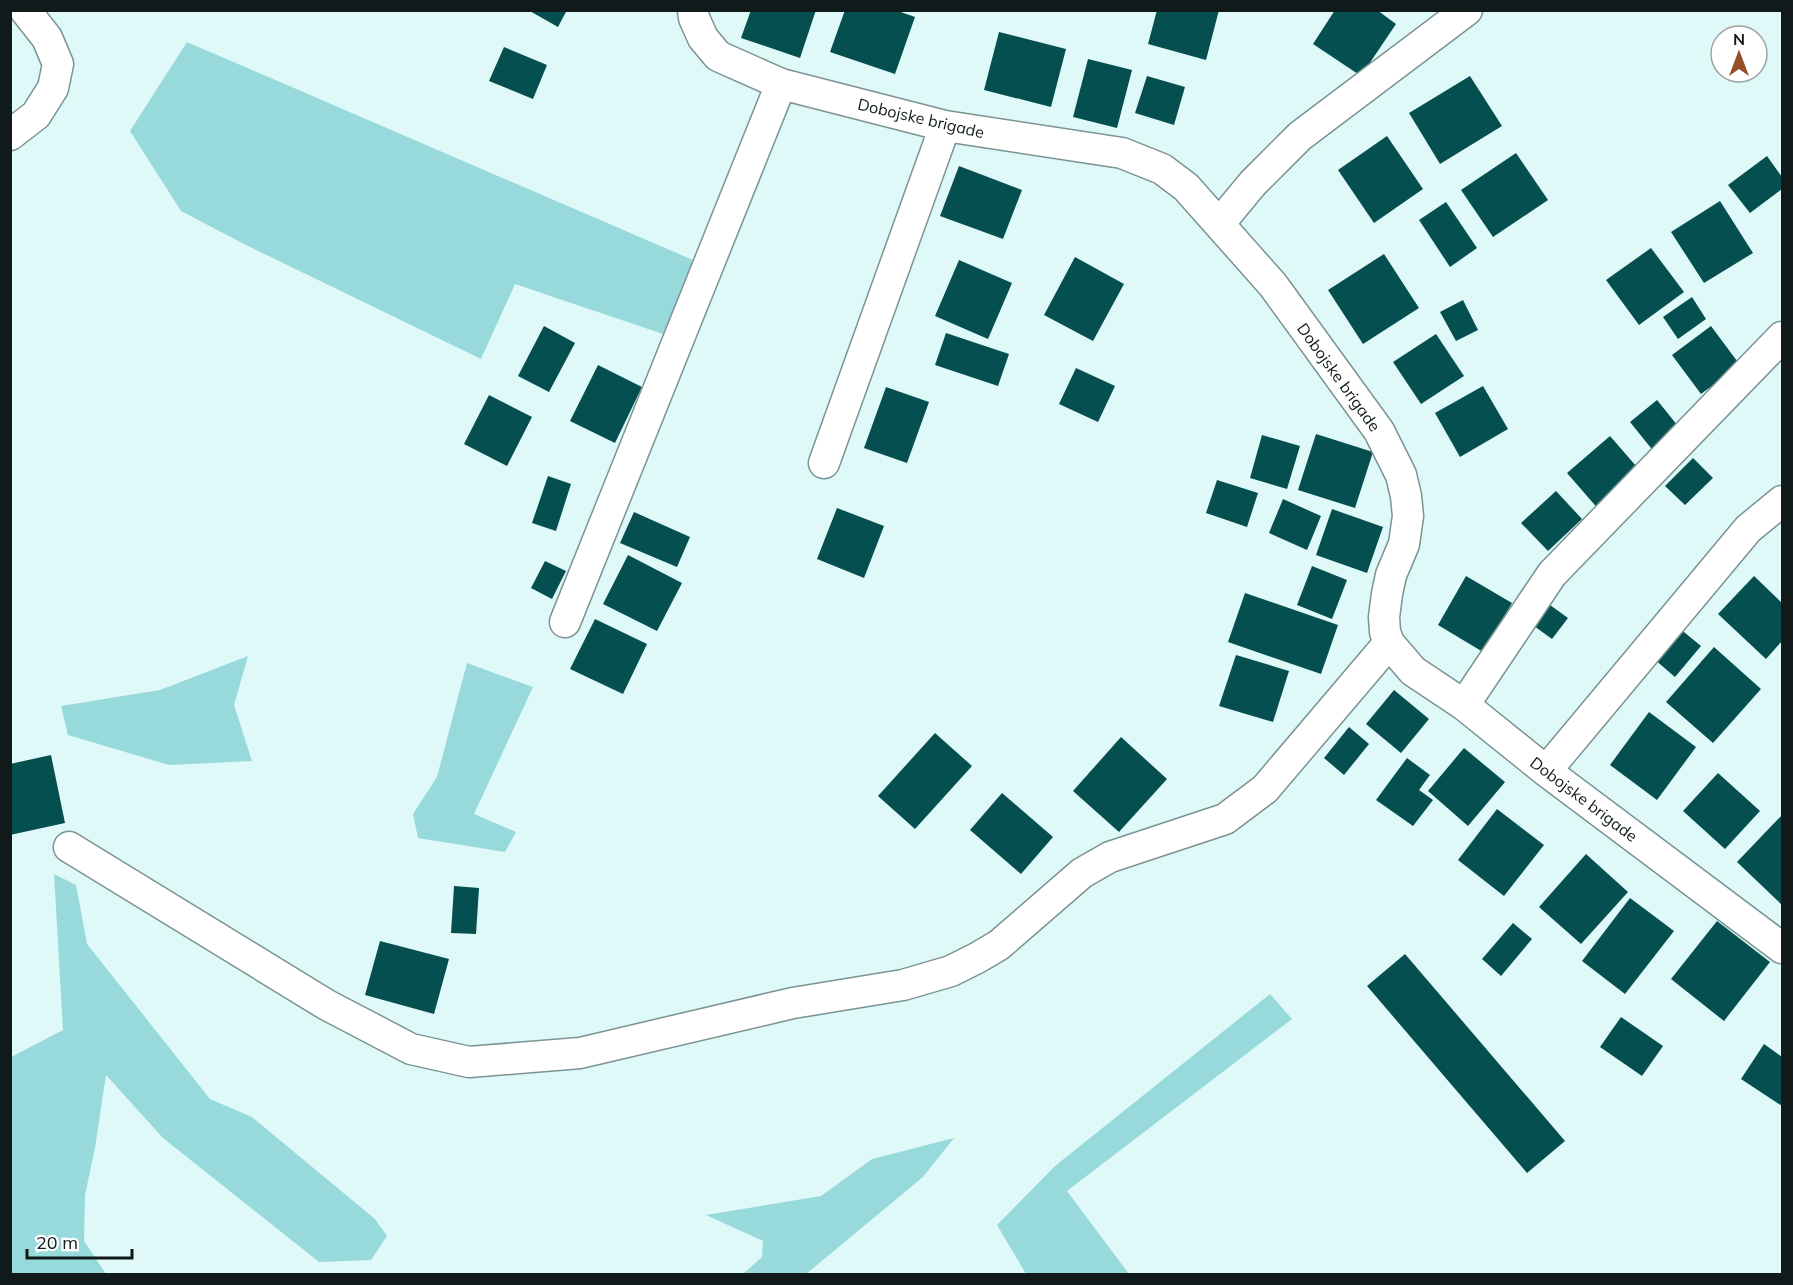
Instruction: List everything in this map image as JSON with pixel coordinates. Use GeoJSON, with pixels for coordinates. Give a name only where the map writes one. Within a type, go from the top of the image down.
{"type":"FeatureCollection","features":[{"type":"Feature","properties":{"kind":"street"},"geometry":{"type":"LineString","coordinates":[[10,135],[36,115],[53,88],[58,64],[47,38],[25,10]]}},
{"type":"Feature","properties":{"kind":"street","name":"Dobojske brigade"},"geometry":{"type":"LineString","coordinates":[[693,10],[703,38],[718,56],[781,84],[945,126],[1129,156],[1162,170],[1186,187],[1273,285],[1379,431],[1401,475],[1408,516],[1404,544],[1391,575],[1387,594],[1384,617],[1385,632],[1389,643],[1413,671],[1464,705],[1546,771],[1782,948]]}},
{"type":"Feature","properties":{"kind":"street"},"geometry":{"type":"LineString","coordinates":[[1218,224],[1253,183],[1300,136],[1467,10]]}},
{"type":"Feature","properties":{"kind":"street"},"geometry":{"type":"LineString","coordinates":[[565,622],[781,84]]}},
{"type":"Feature","properties":{"kind":"street"},"geometry":{"type":"LineString","coordinates":[[824,463],[945,126]]}},
{"type":"Feature","properties":{"kind":"street"},"geometry":{"type":"LineString","coordinates":[[1464,705],[1552,574],[1782,338]]}},
{"type":"Feature","properties":{"kind":"street"},"geometry":{"type":"LineString","coordinates":[[1546,771],[1748,529],[1782,501]]}},
{"type":"Feature","properties":{"kind":"street"},"geometry":{"type":"LineString","coordinates":[[69,847],[327,1005],[411,1049],[469,1062],[580,1053],[793,1003],[903,985],[951,971],[977,958],[999,945],[1082,873],[1110,857],[1225,819],[1265,789],[1389,643]]}},
{"type":"Feature","properties":{"kind":"shaded area"},"geometry":{"type":"Polygon","coordinates":[[[187,42],[693,260],[669,336],[515,284],[481,359],[181,211],[130,131],[187,42]]]}},
{"type":"Feature","properties":{"kind":"shaded area"},"geometry":{"type":"Polygon","coordinates":[[[248,656],[234,705],[252,761],[169,765],[68,735],[61,706],[160,690],[248,656]]]}},
{"type":"Feature","properties":{"kind":"shaded area"},"geometry":{"type":"Polygon","coordinates":[[[467,663],[533,687],[474,814],[516,832],[505,852],[418,838],[413,814],[437,777],[467,663]]]}},
{"type":"Feature","properties":{"kind":"shaded area"},"geometry":{"type":"Polygon","coordinates":[[[54,874],[76,885],[87,944],[210,1099],[252,1117],[375,1219],[387,1236],[371,1260],[319,1262],[163,1138],[106,1075],[85,1195],[84,1241],[106,1274],[11,1274],[11,1057],[63,1030],[54,874]]]}},
{"type":"Feature","properties":{"kind":"shaded area"},"geometry":{"type":"Polygon","coordinates":[[[1270,994],[1292,1019],[1067,1191],[1129,1274],[1026,1274],[997,1225],[1055,1166],[1270,994]]]}},
{"type":"Feature","properties":{"kind":"shaded area"},"geometry":{"type":"Polygon","coordinates":[[[954,1138],[923,1177],[806,1274],[743,1274],[762,1257],[763,1241],[706,1215],[821,1196],[872,1159],[954,1138]]]}},
{"type":"Feature","properties":{"kind":"building"},"geometry":{"type":"Polygon","coordinates":[[[528,10],[567,10],[558,27],[528,10]]]}},
{"type":"Feature","properties":{"kind":"building"},"geometry":{"type":"Polygon","coordinates":[[[751,10],[816,10],[800,58],[741,38],[751,10]]]}},
{"type":"Feature","properties":{"kind":"building"},"geometry":{"type":"Polygon","coordinates":[[[845,10],[895,10],[915,17],[895,74],[830,52],[845,10]]]}},
{"type":"Feature","properties":{"kind":"building"},"geometry":{"type":"Polygon","coordinates":[[[1157,10],[1219,10],[1206,60],[1148,44],[1157,10]]]}},
{"type":"Feature","properties":{"kind":"building"},"geometry":{"type":"Polygon","coordinates":[[[1335,10],[1377,10],[1396,24],[1361,76],[1313,44],[1335,10]]]}},
{"type":"Feature","properties":{"kind":"building"},"geometry":{"type":"Polygon","coordinates":[[[999,32],[1066,49],[1051,107],[984,90],[999,32]]]}},
{"type":"Feature","properties":{"kind":"building"},"geometry":{"type":"Polygon","coordinates":[[[504,47],[547,65],[533,99],[489,81],[504,47]]]}},
{"type":"Feature","properties":{"kind":"building"},"geometry":{"type":"Polygon","coordinates":[[[1088,59],[1132,70],[1117,128],[1073,117],[1088,59]]]}},
{"type":"Feature","properties":{"kind":"building"},"geometry":{"type":"Polygon","coordinates":[[[1147,76],[1185,87],[1174,125],[1135,113],[1147,76]]]}},
{"type":"Feature","properties":{"kind":"building"},"geometry":{"type":"Polygon","coordinates":[[[1470,76],[1502,126],[1440,164],[1409,113],[1470,76]]]}},
{"type":"Feature","properties":{"kind":"building"},"geometry":{"type":"Polygon","coordinates":[[[1387,136],[1423,189],[1374,223],[1338,170],[1387,136]]]}},
{"type":"Feature","properties":{"kind":"building"},"geometry":{"type":"Polygon","coordinates":[[[1516,153],[1548,200],[1493,237],[1461,190],[1516,153]]]}},
{"type":"Feature","properties":{"kind":"building"},"geometry":{"type":"Polygon","coordinates":[[[1767,156],[1782,177],[1782,189],[1750,213],[1728,185],[1767,156]]]}},
{"type":"Feature","properties":{"kind":"building"},"geometry":{"type":"Polygon","coordinates":[[[959,166],[1022,190],[1003,239],[940,216],[959,166]]]}},
{"type":"Feature","properties":{"kind":"building"},"geometry":{"type":"Polygon","coordinates":[[[1720,201],[1753,253],[1704,283],[1671,232],[1720,201]]]}},
{"type":"Feature","properties":{"kind":"building"},"geometry":{"type":"Polygon","coordinates":[[[1446,202],[1477,248],[1450,267],[1419,220],[1446,202]]]}},
{"type":"Feature","properties":{"kind":"building"},"geometry":{"type":"Polygon","coordinates":[[[1651,248],[1684,292],[1639,325],[1606,280],[1651,248]]]}},
{"type":"Feature","properties":{"kind":"building"},"geometry":{"type":"Polygon","coordinates":[[[1384,254],[1419,308],[1363,344],[1328,290],[1384,254]]]}},
{"type":"Feature","properties":{"kind":"building"},"geometry":{"type":"Polygon","coordinates":[[[1075,257],[1124,284],[1093,341],[1044,315],[1075,257]]]}},
{"type":"Feature","properties":{"kind":"building"},"geometry":{"type":"Polygon","coordinates":[[[959,260],[1012,283],[988,339],[935,316],[959,260]]]}},
{"type":"Feature","properties":{"kind":"building"},"geometry":{"type":"Polygon","coordinates":[[[1692,297],[1706,319],[1678,339],[1663,317],[1692,297]]]}},
{"type":"Feature","properties":{"kind":"building"},"geometry":{"type":"Polygon","coordinates":[[[1463,300],[1478,330],[1456,341],[1440,312],[1463,300]]]}},
{"type":"Feature","properties":{"kind":"building"},"geometry":{"type":"Polygon","coordinates":[[[544,326],[575,343],[549,392],[518,376],[544,326]]]}},
{"type":"Feature","properties":{"kind":"building"},"geometry":{"type":"Polygon","coordinates":[[[1711,326],[1740,365],[1701,394],[1672,355],[1711,326]]]}},
{"type":"Feature","properties":{"kind":"building"},"geometry":{"type":"Polygon","coordinates":[[[946,333],[1009,354],[998,386],[935,365],[946,333]]]}},
{"type":"Feature","properties":{"kind":"building"},"geometry":{"type":"Polygon","coordinates":[[[1436,334],[1464,376],[1421,404],[1393,362],[1436,334]]]}},
{"type":"Feature","properties":{"kind":"building"},"geometry":{"type":"Polygon","coordinates":[[[598,365],[642,387],[615,443],[570,421],[598,365]]]}},
{"type":"Feature","properties":{"kind":"building"},"geometry":{"type":"Polygon","coordinates":[[[1076,368],[1115,386],[1098,422],[1059,404],[1076,368]]]}},
{"type":"Feature","properties":{"kind":"building"},"geometry":{"type":"Polygon","coordinates":[[[1483,386],[1508,429],[1460,457],[1435,413],[1483,386]]]}},
{"type":"Feature","properties":{"kind":"building"},"geometry":{"type":"Polygon","coordinates":[[[886,387],[929,402],[907,463],[864,448],[886,387]]]}},
{"type":"Feature","properties":{"kind":"building"},"geometry":{"type":"Polygon","coordinates":[[[489,395],[532,417],[507,466],[464,444],[489,395]]]}},
{"type":"Feature","properties":{"kind":"building"},"geometry":{"type":"Polygon","coordinates":[[[1657,400],[1682,431],[1655,453],[1630,422],[1657,400]]]}},
{"type":"Feature","properties":{"kind":"building"},"geometry":{"type":"Polygon","coordinates":[[[1316,434],[1373,452],[1355,508],[1298,490],[1316,434]]]}},
{"type":"Feature","properties":{"kind":"building"},"geometry":{"type":"Polygon","coordinates":[[[1262,435],[1300,446],[1287,489],[1250,478],[1262,435]]]}},
{"type":"Feature","properties":{"kind":"building"},"geometry":{"type":"Polygon","coordinates":[[[1610,436],[1643,474],[1600,511],[1567,473],[1610,436]]]}},
{"type":"Feature","properties":{"kind":"building"},"geometry":{"type":"Polygon","coordinates":[[[1693,458],[1713,478],[1685,505],[1665,486],[1693,458]]]}},
{"type":"Feature","properties":{"kind":"building"},"geometry":{"type":"Polygon","coordinates":[[[548,476],[571,484],[556,531],[532,523],[548,476]]]}},
{"type":"Feature","properties":{"kind":"building"},"geometry":{"type":"Polygon","coordinates":[[[1217,480],[1258,493],[1247,527],[1206,513],[1217,480]]]}},
{"type":"Feature","properties":{"kind":"building"},"geometry":{"type":"Polygon","coordinates":[[[1556,491],[1582,519],[1548,551],[1521,523],[1556,491]]]}},
{"type":"Feature","properties":{"kind":"building"},"geometry":{"type":"Polygon","coordinates":[[[1283,499],[1321,516],[1307,550],[1269,533],[1283,499]]]}},
{"type":"Feature","properties":{"kind":"building"},"geometry":{"type":"Polygon","coordinates":[[[837,508],[884,526],[864,578],[817,559],[837,508]]]}},
{"type":"Feature","properties":{"kind":"building"},"geometry":{"type":"Polygon","coordinates":[[[1332,509],[1383,527],[1367,573],[1316,555],[1332,509]]]}},
{"type":"Feature","properties":{"kind":"building"},"geometry":{"type":"Polygon","coordinates":[[[634,512],[690,537],[677,567],[620,543],[634,512]]]}},
{"type":"Feature","properties":{"kind":"building"},"geometry":{"type":"Polygon","coordinates":[[[628,555],[682,583],[657,631],[603,604],[628,555]]]}},
{"type":"Feature","properties":{"kind":"building"},"geometry":{"type":"Polygon","coordinates":[[[545,561],[566,571],[552,599],[531,588],[545,561]]]}},
{"type":"Feature","properties":{"kind":"building"},"geometry":{"type":"Polygon","coordinates":[[[1312,566],[1347,580],[1332,619],[1297,605],[1312,566]]]}},
{"type":"Feature","properties":{"kind":"building"},"geometry":{"type":"Polygon","coordinates":[[[1466,576],[1512,603],[1483,652],[1438,625],[1466,576]]]}},
{"type":"Feature","properties":{"kind":"building"},"geometry":{"type":"Polygon","coordinates":[[[1754,576],[1782,603],[1782,641],[1766,659],[1718,614],[1754,576]]]}},
{"type":"Feature","properties":{"kind":"building"},"geometry":{"type":"Polygon","coordinates":[[[1245,593],[1338,625],[1321,674],[1228,642],[1245,593]]]}},
{"type":"Feature","properties":{"kind":"building"},"geometry":{"type":"Polygon","coordinates":[[[1550,605],[1568,618],[1552,639],[1534,626],[1550,605]]]}},
{"type":"Feature","properties":{"kind":"building"},"geometry":{"type":"Polygon","coordinates":[[[595,619],[647,644],[623,694],[570,669],[595,619]]]}},
{"type":"Feature","properties":{"kind":"building"},"geometry":{"type":"Polygon","coordinates":[[[1679,628],[1701,646],[1675,677],[1654,659],[1679,628]]]}},
{"type":"Feature","properties":{"kind":"building"},"geometry":{"type":"Polygon","coordinates":[[[1714,647],[1761,689],[1713,743],[1666,702],[1714,647]]]}},
{"type":"Feature","properties":{"kind":"building"},"geometry":{"type":"Polygon","coordinates":[[[1236,655],[1289,671],[1273,722],[1219,706],[1236,655]]]}},
{"type":"Feature","properties":{"kind":"building"},"geometry":{"type":"Polygon","coordinates":[[[1394,690],[1429,719],[1401,753],[1366,724],[1394,690]]]}},
{"type":"Feature","properties":{"kind":"building"},"geometry":{"type":"Polygon","coordinates":[[[1649,712],[1696,747],[1657,800],[1610,765],[1649,712]]]}},
{"type":"Feature","properties":{"kind":"building"},"geometry":{"type":"Polygon","coordinates":[[[1349,727],[1369,744],[1344,775],[1324,758],[1349,727]]]}},
{"type":"Feature","properties":{"kind":"building"},"geometry":{"type":"Polygon","coordinates":[[[935,733],[972,766],[915,829],[878,796],[935,733]]]}},
{"type":"Feature","properties":{"kind":"building"},"geometry":{"type":"Polygon","coordinates":[[[1121,737],[1167,779],[1119,832],[1073,791],[1121,737]]]}},
{"type":"Feature","properties":{"kind":"building"},"geometry":{"type":"Polygon","coordinates":[[[1464,748],[1505,782],[1468,826],[1428,791],[1464,748]]]}},
{"type":"Feature","properties":{"kind":"building"},"geometry":{"type":"Polygon","coordinates":[[[51,755],[65,823],[10,835],[10,764],[51,755]]]}},
{"type":"Feature","properties":{"kind":"building"},"geometry":{"type":"Polygon","coordinates":[[[1407,758],[1430,775],[1419,790],[1433,800],[1413,826],[1376,800],[1407,758]]]}},
{"type":"Feature","properties":{"kind":"building"},"geometry":{"type":"Polygon","coordinates":[[[1718,773],[1760,811],[1725,849],[1683,811],[1718,773]]]}},
{"type":"Feature","properties":{"kind":"building"},"geometry":{"type":"Polygon","coordinates":[[[1002,793],[1053,837],[1021,874],[970,830],[1002,793]]]}},
{"type":"Feature","properties":{"kind":"building"},"geometry":{"type":"Polygon","coordinates":[[[1497,809],[1544,845],[1504,896],[1458,860],[1497,809]]]}},
{"type":"Feature","properties":{"kind":"building"},"geometry":{"type":"Polygon","coordinates":[[[1782,815],[1782,905],[1737,862],[1782,815]]]}},
{"type":"Feature","properties":{"kind":"building"},"geometry":{"type":"Polygon","coordinates":[[[1586,854],[1628,892],[1581,944],[1539,907],[1586,854]]]}},
{"type":"Feature","properties":{"kind":"building"},"geometry":{"type":"Polygon","coordinates":[[[454,886],[479,888],[476,934],[451,933],[454,886]]]}},
{"type":"Feature","properties":{"kind":"building"},"geometry":{"type":"Polygon","coordinates":[[[1630,898],[1674,931],[1625,994],[1582,961],[1630,898]]]}},
{"type":"Feature","properties":{"kind":"building"},"geometry":{"type":"Polygon","coordinates":[[[1717,921],[1770,962],[1724,1021],[1671,979],[1717,921]]]}},
{"type":"Feature","properties":{"kind":"building"},"geometry":{"type":"Polygon","coordinates":[[[1513,923],[1532,939],[1501,976],[1482,959],[1513,923]]]}},
{"type":"Feature","properties":{"kind":"building"},"geometry":{"type":"Polygon","coordinates":[[[380,941],[449,959],[434,1014],[365,995],[380,941]]]}},
{"type":"Feature","properties":{"kind":"building"},"geometry":{"type":"Polygon","coordinates":[[[1405,954],[1565,1141],[1527,1173],[1367,986],[1405,954]]]}},
{"type":"Feature","properties":{"kind":"building"},"geometry":{"type":"Polygon","coordinates":[[[1621,1017],[1663,1046],[1642,1076],[1600,1047],[1621,1017]]]}},
{"type":"Feature","properties":{"kind":"building"},"geometry":{"type":"Polygon","coordinates":[[[1764,1044],[1782,1057],[1782,1106],[1741,1079],[1764,1044]]]}}]}
